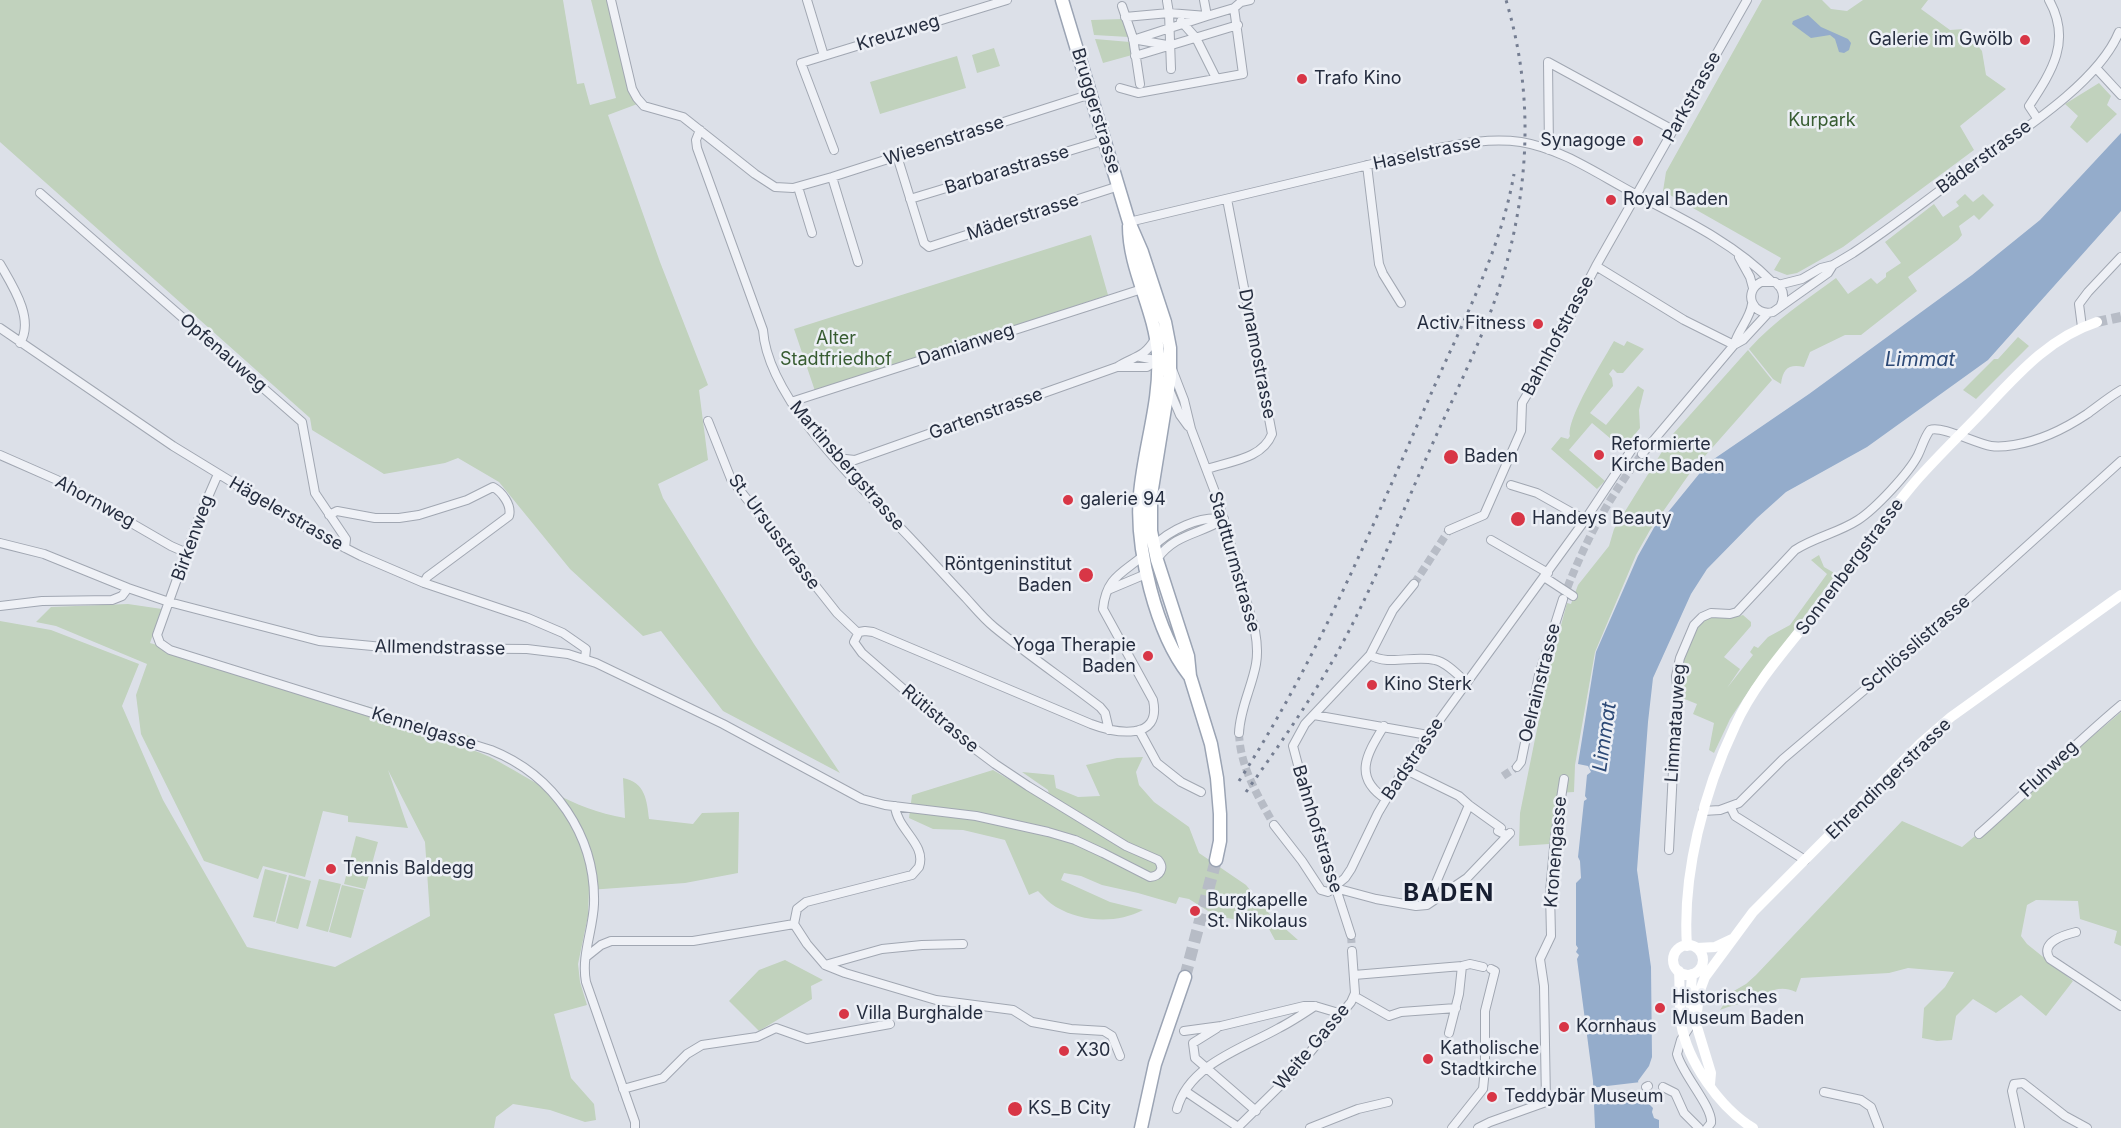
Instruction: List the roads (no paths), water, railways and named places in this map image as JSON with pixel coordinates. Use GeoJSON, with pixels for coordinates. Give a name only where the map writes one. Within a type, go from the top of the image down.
{"type":"FeatureCollection","features":[{"type":"Feature","properties":{"kind":"main road","name":"Bruggerstrasse"},"geometry":{"type":"LineString","coordinates":[[1062,0],[1129,222],[1157,294],[1167,329],[1171,367],[1152,495],[1150,524],[1153,546],[1188,656],[1190,676],[1211,744],[1217,778],[1220,826],[1216,860]]}},
{"type":"Feature","properties":{"kind":"main road","name":"Bruggerstrasse"},"geometry":{"type":"LineString","coordinates":[[1129,222],[1130,250],[1156,337],[1154,367],[1156,395],[1140,494],[1139,532],[1146,574],[1154,603],[1177,660],[1190,676]]}},
{"type":"Feature","properties":{"kind":"main road","name":"Sonnenbergstrasse"},"geometry":{"type":"LineString","coordinates":[[1692,947],[1686,917],[1689,883],[1703,811],[1716,767],[1736,724],[1757,688],[1916,481],[2033,358],[2061,338],[2097,322]]}},
{"type":"Feature","properties":{"kind":"main road","name":"Ehrendingerstrasse"},"geometry":{"type":"LineString","coordinates":[[1694,1020],[1701,985],[1732,939],[1765,900],[1921,743],[1951,717],[2121,596]]}},
{"type":"Feature","properties":{"kind":"main road"},"geometry":{"type":"LineString","coordinates":[[1692,947],[1703,958],[1702,965],[1698,971],[1685,975],[1674,964],[1674,956],[1679,949],[1692,947],[1715,947],[1732,939]]}},
{"type":"Feature","properties":{"kind":"main road"},"geometry":{"type":"LineString","coordinates":[[1702,965],[1714,963]]}},
{"type":"Feature","properties":{"kind":"main road"},"geometry":{"type":"LineString","coordinates":[[1679,971],[1680,1012],[1684,1035],[1702,1077],[1729,1109],[1753,1128]]}},
{"type":"Feature","properties":{"kind":"main road","name":"Ehrendingerstrasse"},"geometry":{"type":"LineString","coordinates":[[1692,974],[1690,1004],[1711,1073],[1710,1084]]}},
{"type":"Feature","properties":{"kind":"main road"},"geometry":{"type":"LineString","coordinates":[[1141,1128],[1155,1064],[1185,977]]}},
{"type":"Feature","properties":{"kind":"street","name":"Wiesenstrasse"},"geometry":{"type":"LineString","coordinates":[[611,0],[631,86],[637,98],[649,108],[683,117],[766,182],[779,188],[798,187],[832,177],[1091,94]]}},
{"type":"Feature","properties":{"kind":"street"},"geometry":{"type":"LineString","coordinates":[[807,0],[824,56]]}},
{"type":"Feature","properties":{"kind":"street","name":"Kreuzweg"},"geometry":{"type":"LineString","coordinates":[[834,150],[801,63],[1007,0]]}},
{"type":"Feature","properties":{"kind":"street"},"geometry":{"type":"LineString","coordinates":[[1204,0],[1207,16]]}},
{"type":"Feature","properties":{"kind":"street"},"geometry":{"type":"LineString","coordinates":[[1133,40],[1234,8],[1241,2],[1250,0]]}},
{"type":"Feature","properties":{"kind":"street","name":"Parkstrasse"},"geometry":{"type":"LineString","coordinates":[[1637,195],[1747,0]]}},
{"type":"Feature","properties":{"kind":"street"},"geometry":{"type":"LineString","coordinates":[[2037,118],[2029,106],[2053,65],[2060,42],[2060,27],[2049,0]]}},
{"type":"Feature","properties":{"kind":"street"},"geometry":{"type":"LineString","coordinates":[[1167,1],[1171,69]]}},
{"type":"Feature","properties":{"kind":"street"},"geometry":{"type":"LineString","coordinates":[[1122,6],[1133,40],[1140,84]]}},
{"type":"Feature","properties":{"kind":"street"},"geometry":{"type":"LineString","coordinates":[[1120,88],[1138,93],[1243,74],[1234,8]]}},
{"type":"Feature","properties":{"kind":"street"},"geometry":{"type":"LineString","coordinates":[[1125,17],[1169,13],[1207,16]]}},
{"type":"Feature","properties":{"kind":"street"},"geometry":{"type":"LineString","coordinates":[[1169,13],[1184,24],[1196,38],[1216,78]]}},
{"type":"Feature","properties":{"kind":"street"},"geometry":{"type":"LineString","coordinates":[[1135,56],[1238,25]]}},
{"type":"Feature","properties":{"kind":"street","name":"Bäderstrasse"},"geometry":{"type":"LineString","coordinates":[[1775,283],[1797,281],[1833,264],[1875,238],[2079,85],[2096,68],[2116,41],[2119,32]]}},
{"type":"Feature","properties":{"kind":"street"},"geometry":{"type":"LineString","coordinates":[[1133,40],[1171,45]]}},
{"type":"Feature","properties":{"kind":"street"},"geometry":{"type":"LineString","coordinates":[[1549,150],[1548,62],[1673,130]]}},
{"type":"Feature","properties":{"kind":"street"},"geometry":{"type":"LineString","coordinates":[[2096,68],[2121,95]]}},
{"type":"Feature","properties":{"kind":"street","name":"Martinsbergstrasse"},"geometry":{"type":"LineString","coordinates":[[700,130],[696,140],[697,148],[763,330],[763,340],[782,387],[791,402],[811,431],[990,623],[1103,710],[1109,730]]}},
{"type":"Feature","properties":{"kind":"street","name":"Barbarastrasse"},"geometry":{"type":"LineString","coordinates":[[910,199],[1105,140]]}},
{"type":"Feature","properties":{"kind":"street","name":"Haselstrasse"},"geometry":{"type":"LineString","coordinates":[[1129,222],[1435,149],[1479,141],[1515,142],[1549,150],[1582,164],[1721,241],[1775,283]]}},
{"type":"Feature","properties":{"kind":"street"},"geometry":{"type":"LineString","coordinates":[[897,156],[910,199]]}},
{"type":"Feature","properties":{"kind":"street"},"geometry":{"type":"LineString","coordinates":[[1367,165],[1379,264],[1401,303]]}},
{"type":"Feature","properties":{"kind":"street"},"geometry":{"type":"LineString","coordinates":[[832,177],[858,262]]}},
{"type":"Feature","properties":{"kind":"street","name":"Mäderstrasse"},"geometry":{"type":"LineString","coordinates":[[910,199],[924,243],[927,247],[932,247],[1119,186]]}},
{"type":"Feature","properties":{"kind":"street"},"geometry":{"type":"LineString","coordinates":[[798,187],[812,233]]}},
{"type":"Feature","properties":{"kind":"street","name":"Opfenauweg"},"geometry":{"type":"LineString","coordinates":[[40,193],[302,422],[315,493],[346,539],[345,548]]}},
{"type":"Feature","properties":{"kind":"street","name":"Bahnhofstrasse"},"geometry":{"type":"LineString","coordinates":[[1449,530],[1484,515],[1521,431],[1522,403],[1637,195]]}},
{"type":"Feature","properties":{"kind":"street","name":"Dynamostrasse"},"geometry":{"type":"LineString","coordinates":[[1207,469],[1252,455],[1264,448],[1272,434],[1227,199]]}},
{"type":"Feature","properties":{"kind":"street","name":"Haselstrasse"},"geometry":{"type":"LineString","coordinates":[[1739,255],[1750,276],[1753,288]]}},
{"type":"Feature","properties":{"kind":"street"},"geometry":{"type":"LineString","coordinates":[[2082,327],[2079,304],[2121,257]]}},
{"type":"Feature","properties":{"kind":"street"},"geometry":{"type":"LineString","coordinates":[[0,264],[21,305],[25,324],[24,336],[20,343]]}},
{"type":"Feature","properties":{"kind":"street","name":"Bäderstrasse"},"geometry":{"type":"LineString","coordinates":[[1781,305],[1828,273],[1833,264]]}},
{"type":"Feature","properties":{"kind":"street"},"geometry":{"type":"LineString","coordinates":[[1596,266],[1684,320],[1734,345]]}},
{"type":"Feature","properties":{"kind":"street"},"geometry":{"type":"LineString","coordinates":[[1761,282],[1775,283],[1783,295],[1781,305],[1773,312],[1759,311],[1750,299],[1753,288],[1761,282]]}},
{"type":"Feature","properties":{"kind":"street","name":"Damianweg"},"geometry":{"type":"LineString","coordinates":[[791,402],[1142,289]]}},
{"type":"Feature","properties":{"kind":"street"},"geometry":{"type":"LineString","coordinates":[[1734,345],[1752,304]]}},
{"type":"Feature","properties":{"kind":"street"},"geometry":{"type":"LineString","coordinates":[[1642,454],[1734,345],[1743,340],[1768,313]]}},
{"type":"Feature","properties":{"kind":"street","name":"Hägelerstrasse"},"geometry":{"type":"LineString","coordinates":[[0,328],[218,474],[312,531],[424,583],[528,618],[563,633],[586,650],[585,658]]}},
{"type":"Feature","properties":{"kind":"street","name":"Gartenstrasse"},"geometry":{"type":"LineString","coordinates":[[836,458],[855,460],[1117,367],[1140,357],[1156,337]]}},
{"type":"Feature","properties":{"kind":"street"},"geometry":{"type":"LineString","coordinates":[[1154,367],[1170,348]]}},
{"type":"Feature","properties":{"kind":"street"},"geometry":{"type":"LineString","coordinates":[[1140,357],[1154,367],[1171,367]]}},
{"type":"Feature","properties":{"kind":"street","name":"Gartenstrasse"},"geometry":{"type":"LineString","coordinates":[[1117,367],[1154,367]]}},
{"type":"Feature","properties":{"kind":"street","name":"Stadtturmstrasse"},"geometry":{"type":"LineString","coordinates":[[1154,367],[1169,388],[1180,415],[1191,429]]}},
{"type":"Feature","properties":{"kind":"street","name":"Stadtturmstrasse"},"geometry":{"type":"LineString","coordinates":[[1171,367],[1224,519],[1257,645],[1256,667],[1241,717],[1239,733]]}},
{"type":"Feature","properties":{"kind":"street"},"geometry":{"type":"LineString","coordinates":[[1958,437],[1991,446],[2015,445],[2059,430],[2086,415],[2121,390]]}},
{"type":"Feature","properties":{"kind":"street","name":"St. Ursusstrasse"},"geometry":{"type":"LineString","coordinates":[[708,421],[731,479],[837,614],[858,633]]}},
{"type":"Feature","properties":{"kind":"street","name":"Limmatauweg"},"geometry":{"type":"LineString","coordinates":[[1668,850],[1675,730],[1679,706],[1676,684],[1677,667],[1694,625],[1702,617],[1711,613],[1737,612],[1795,550],[1806,542],[1833,534],[1859,519],[1884,497],[1913,464],[1930,430],[1939,428],[1958,437]]}},
{"type":"Feature","properties":{"kind":"street","name":"Badstrasse"},"geometry":{"type":"LineString","coordinates":[[1335,888],[1351,869],[1386,799],[1404,769],[1546,575],[1632,449]]}},
{"type":"Feature","properties":{"kind":"street","name":"Ahornweg"},"geometry":{"type":"LineString","coordinates":[[0,455],[57,480],[187,553]]}},
{"type":"Feature","properties":{"kind":"street"},"geometry":{"type":"LineString","coordinates":[[848,472],[855,460]]}},
{"type":"Feature","properties":{"kind":"street","name":"Schlösslistrasse"},"geometry":{"type":"LineString","coordinates":[[1731,808],[1831,716],[1915,647],[2121,461]]}},
{"type":"Feature","properties":{"kind":"street","name":"Birkenweg"},"geometry":{"type":"LineString","coordinates":[[169,603],[202,509],[218,474]]}},
{"type":"Feature","properties":{"kind":"street"},"geometry":{"type":"LineString","coordinates":[[1525,482],[1537,493]]}},
{"type":"Feature","properties":{"kind":"street"},"geometry":{"type":"LineString","coordinates":[[1511,485],[1537,493],[1585,520]]}},
{"type":"Feature","properties":{"kind":"street"},"geometry":{"type":"LineString","coordinates":[[329,515],[337,511],[375,518],[409,517],[459,503],[493,487],[497,488],[510,506],[509,516],[427,577],[424,583]]}},
{"type":"Feature","properties":{"kind":"street"},"geometry":{"type":"LineString","coordinates":[[858,633],[873,632],[1109,730],[1125,732],[1138,730],[1152,719],[1155,709],[1153,700],[1103,612],[1107,590],[1122,571],[1143,557],[1164,537],[1183,527],[1214,518],[1224,519]]}},
{"type":"Feature","properties":{"kind":"street"},"geometry":{"type":"LineString","coordinates":[[1107,590],[1146,574],[1172,543],[1224,519]]}},
{"type":"Feature","properties":{"kind":"street"},"geometry":{"type":"LineString","coordinates":[[1491,540],[1546,575],[1559,593],[1573,596]]}},
{"type":"Feature","properties":{"kind":"street","name":"Allmendstrasse"},"geometry":{"type":"LineString","coordinates":[[0,543],[44,554],[169,603],[344,645],[394,648],[527,649],[585,658],[723,724],[862,799]]}},
{"type":"Feature","properties":{"kind":"street"},"geometry":{"type":"LineString","coordinates":[[1143,557],[1157,560]]}},
{"type":"Feature","properties":{"kind":"street","name":"Bahnhofstrasse"},"geometry":{"type":"LineString","coordinates":[[1351,935],[1292,749],[1295,740],[1314,715],[1370,655],[1393,610],[1414,584]]}},
{"type":"Feature","properties":{"kind":"street"},"geometry":{"type":"LineString","coordinates":[[0,606],[42,601],[112,600],[122,596],[128,588]]}},
{"type":"Feature","properties":{"kind":"street","name":"Oelrainstrasse"},"geometry":{"type":"LineString","coordinates":[[1517,767],[1521,762],[1559,593]]}},
{"type":"Feature","properties":{"kind":"street","name":"Kennelgasse"},"geometry":{"type":"LineString","coordinates":[[169,603],[157,635],[160,643],[170,650],[483,747],[513,760],[535,774],[553,791],[567,811],[586,852],[593,881],[594,905],[586,957]]}},
{"type":"Feature","properties":{"kind":"street","name":"Rütistrasse"},"geometry":{"type":"LineString","coordinates":[[858,633],[855,642],[858,649],[955,734],[1028,786],[1126,846],[1158,860],[1161,868],[1158,874],[1150,877],[1075,840],[1048,832],[948,811],[895,806],[862,799]]}},
{"type":"Feature","properties":{"kind":"street"},"geometry":{"type":"LineString","coordinates":[[1370,655],[1378,660],[1405,658],[1437,660],[1467,682]]}},
{"type":"Feature","properties":{"kind":"street","name":"Fluhweg"},"geometry":{"type":"LineString","coordinates":[[1979,834],[2121,705]]}},
{"type":"Feature","properties":{"kind":"street"},"geometry":{"type":"LineString","coordinates":[[1314,715],[1428,735]]}},
{"type":"Feature","properties":{"kind":"street"},"geometry":{"type":"LineString","coordinates":[[1384,726],[1369,750],[1366,771],[1367,783],[1386,799]]}},
{"type":"Feature","properties":{"kind":"street"},"geometry":{"type":"LineString","coordinates":[[1138,730],[1157,763],[1181,782],[1201,792]]}},
{"type":"Feature","properties":{"kind":"street"},"geometry":{"type":"LineString","coordinates":[[1274,825],[1321,890],[1328,892],[1335,888],[1416,906],[1427,905],[1467,878],[1510,833],[1506,835],[1498,831],[1502,828],[1459,796],[1404,769]]}},
{"type":"Feature","properties":{"kind":"street","name":"Kronengasse"},"geometry":{"type":"LineString","coordinates":[[1478,1128],[1546,1102],[1544,986],[1540,959],[1551,936],[1550,892],[1555,833],[1564,779]]}},
{"type":"Feature","properties":{"kind":"street"},"geometry":{"type":"LineString","coordinates":[[1427,905],[1467,804]]}},
{"type":"Feature","properties":{"kind":"street"},"geometry":{"type":"LineString","coordinates":[[895,806],[897,817],[920,854],[921,863],[916,871],[912,875],[806,902],[795,912],[794,924],[825,965],[936,1000],[1013,1010],[1032,1022],[1051,1027],[1104,1031],[1112,1036],[1120,1056]]}},
{"type":"Feature","properties":{"kind":"street"},"geometry":{"type":"LineString","coordinates":[[1703,811],[1731,808],[1735,816],[1805,860]]}},
{"type":"Feature","properties":{"kind":"street"},"geometry":{"type":"LineString","coordinates":[[635,1128],[635,1122],[590,998],[584,975],[586,957],[601,945],[611,941],[693,941],[794,924]]}},
{"type":"Feature","properties":{"kind":"street"},"geometry":{"type":"LineString","coordinates":[[2076,932],[2050,942],[2046,954],[2050,959],[2121,1006]]}},
{"type":"Feature","properties":{"kind":"street"},"geometry":{"type":"LineString","coordinates":[[825,965],[882,949],[963,944]]}},
{"type":"Feature","properties":{"kind":"street","name":"Weite Gasse"},"geometry":{"type":"LineString","coordinates":[[1237,1128],[1256,1112],[1294,1072],[1354,996],[1352,951]]}},
{"type":"Feature","properties":{"kind":"street"},"geometry":{"type":"LineString","coordinates":[[1354,975],[1470,964],[1495,971],[1485,1011],[1483,1089],[1452,1128]]}},
{"type":"Feature","properties":{"kind":"street"},"geometry":{"type":"LineString","coordinates":[[1449,1033],[1456,1008],[1462,966]]}},
{"type":"Feature","properties":{"kind":"street"},"geometry":{"type":"LineString","coordinates":[[1354,996],[1389,1016],[1401,1012],[1456,1008]]}},
{"type":"Feature","properties":{"kind":"street"},"geometry":{"type":"LineString","coordinates":[[1177,1109],[1180,1099],[1206,1068],[1279,1029],[1315,1006]]}},
{"type":"Feature","properties":{"kind":"street"},"geometry":{"type":"LineString","coordinates":[[1184,1031],[1221,1026],[1292,1007],[1315,1006],[1342,1014]]}},
{"type":"Feature","properties":{"kind":"street"},"geometry":{"type":"LineString","coordinates":[[1694,1020],[1684,1035],[1677,1054],[1690,1082],[1711,1114],[1711,1123],[1707,1128]]}},
{"type":"Feature","properties":{"kind":"street"},"geometry":{"type":"LineString","coordinates":[[623,1089],[663,1078],[687,1054],[702,1045],[757,1037],[776,1028],[807,1039],[890,1024]]}},
{"type":"Feature","properties":{"kind":"street"},"geometry":{"type":"LineString","coordinates":[[1221,1026],[1193,1043],[1195,1058],[1256,1112]]}},
{"type":"Feature","properties":{"kind":"street"},"geometry":{"type":"LineString","coordinates":[[2019,1128],[2012,1091],[2014,1084],[2023,1083],[2065,1116],[2087,1128]]}},
{"type":"Feature","properties":{"kind":"street"},"geometry":{"type":"LineString","coordinates":[[1663,1088],[1675,1093],[1684,1113],[1699,1128]]}},
{"type":"Feature","properties":{"kind":"street"},"geometry":{"type":"LineString","coordinates":[[1185,1092],[1237,1128]]}},
{"type":"Feature","properties":{"kind":"street"},"geometry":{"type":"LineString","coordinates":[[1824,1092],[1861,1100],[1871,1107],[1879,1128]]}},
{"type":"Feature","properties":{"kind":"street"},"geometry":{"type":"LineString","coordinates":[[1310,1128],[1358,1109],[1388,1102]]}},
{"type":"Feature","properties":{"kind":"water"},"geometry":{"type":"Polygon","coordinates":[[[1808,15],[1821,27],[1848,39],[1851,43],[1849,50],[1844,53],[1839,52],[1835,39],[1830,35],[1811,38],[1792,24],[1793,21],[1808,15]]]}},
{"type":"Feature","properties":{"kind":"water","name":"Limmat"},"geometry":{"type":"Polygon","coordinates":[[[2121,133],[2121,211],[1988,360],[1867,447],[1786,492],[1707,569],[1691,594],[1653,678],[1637,870],[1651,967],[1652,1057],[1649,1066],[1638,1081],[1642,1097],[1653,1108],[1654,1118],[1659,1120],[1659,1128],[1595,1128],[1593,1081],[1577,959],[1579,955],[1576,952],[1578,948],[1576,945],[1576,883],[1581,878],[1578,857],[1584,801],[1587,799],[1585,796],[1587,775],[1591,772],[1588,766],[1578,764],[1596,652],[1638,556],[1656,524],[1708,463],[1809,394],[1972,275],[2040,220],[2121,133]]]}},
{"type":"Feature","properties":{"kind":"tunnel"},"geometry":{"type":"LineString","coordinates":[[2097,322],[2121,317]]}},
{"type":"Feature","properties":{"kind":"tunnel"},"geometry":{"type":"LineString","coordinates":[[1563,599],[1597,523],[1642,454]]}},
{"type":"Feature","properties":{"kind":"tunnel"},"geometry":{"type":"LineString","coordinates":[[1414,584],[1449,530]]}},
{"type":"Feature","properties":{"kind":"tunnel"},"geometry":{"type":"LineString","coordinates":[[1239,733],[1246,769],[1274,825]]}},
{"type":"Feature","properties":{"kind":"tunnel"},"geometry":{"type":"LineString","coordinates":[[1503,776],[1517,767]]}},
{"type":"Feature","properties":{"kind":"tunnel"},"geometry":{"type":"LineString","coordinates":[[1185,977],[1216,860]]}},
{"type":"Feature","properties":{"kind":"tunnel"},"geometry":{"type":"LineString","coordinates":[[1351,935],[1352,951]]}},
{"type":"Feature","properties":{"kind":"railway"},"geometry":{"type":"LineString","coordinates":[[1246,792],[1308,701],[1354,622],[1468,366],[1497,294],[1520,202],[1525,134],[1521,67],[1506,0]]}},
{"type":"Feature","properties":{"kind":"railway"},"geometry":{"type":"LineString","coordinates":[[1239,781],[1293,690],[1363,548],[1489,262],[1508,204],[1514,174]]}},
{"type":"Feature","properties":{"kind":"place","name":"Galerie im Gwölb"},"geometry":{"type":"Point","coordinates":[2025,40]}},
{"type":"Feature","properties":{"kind":"place","name":"Trafo Kino"},"geometry":{"type":"Point","coordinates":[1302,79]}},
{"type":"Feature","properties":{"kind":"place","name":"Synagoge"},"geometry":{"type":"Point","coordinates":[1638,141]}},
{"type":"Feature","properties":{"kind":"place","name":"Royal Baden"},"geometry":{"type":"Point","coordinates":[1611,200]}},
{"type":"Feature","properties":{"kind":"place","name":"Activ Fitness"},"geometry":{"type":"Point","coordinates":[1538,324]}},
{"type":"Feature","properties":{"kind":"place","name":"Reformierte Kirche Baden"},"geometry":{"type":"Point","coordinates":[1599,455]}},
{"type":"Feature","properties":{"kind":"place","name":"Baden"},"geometry":{"type":"Point","coordinates":[1451,457]}},
{"type":"Feature","properties":{"kind":"place","name":"galerie 94"},"geometry":{"type":"Point","coordinates":[1068,500]}},
{"type":"Feature","properties":{"kind":"place","name":"Handeys Beauty"},"geometry":{"type":"Point","coordinates":[1518,519]}},
{"type":"Feature","properties":{"kind":"place","name":"Röntgeninstitut Baden"},"geometry":{"type":"Point","coordinates":[1086,575]}},
{"type":"Feature","properties":{"kind":"place","name":"Yoga Therapie Baden"},"geometry":{"type":"Point","coordinates":[1148,656]}},
{"type":"Feature","properties":{"kind":"place","name":"Kino Sterk"},"geometry":{"type":"Point","coordinates":[1372,685]}},
{"type":"Feature","properties":{"kind":"place","name":"Tennis Baldegg"},"geometry":{"type":"Point","coordinates":[331,869]}},
{"type":"Feature","properties":{"kind":"place","name":"Burgkapelle St. Nikolaus"},"geometry":{"type":"Point","coordinates":[1195,911]}},
{"type":"Feature","properties":{"kind":"place","name":"Historisches Museum Baden"},"geometry":{"type":"Point","coordinates":[1660,1008]}},
{"type":"Feature","properties":{"kind":"place","name":"Villa Burghalde"},"geometry":{"type":"Point","coordinates":[844,1014]}},
{"type":"Feature","properties":{"kind":"place","name":"Kornhaus"},"geometry":{"type":"Point","coordinates":[1564,1027]}},
{"type":"Feature","properties":{"kind":"place","name":"X30"},"geometry":{"type":"Point","coordinates":[1064,1051]}},
{"type":"Feature","properties":{"kind":"place","name":"Katholische Stadtkirche"},"geometry":{"type":"Point","coordinates":[1428,1059]}},
{"type":"Feature","properties":{"kind":"place","name":"Teddybär Museum"},"geometry":{"type":"Point","coordinates":[1492,1097]}},
{"type":"Feature","properties":{"kind":"place","name":"KS_B City"},"geometry":{"type":"Point","coordinates":[1015,1109]}},
{"type":"Feature","properties":{"kind":"district","name":"BADEN"},"geometry":{"type":"Point","coordinates":[1449,894]}},
{"type":"Feature","properties":{"kind":"park label","name":"Kurpark"},"geometry":{"type":"Point","coordinates":[1822,121]}},
{"type":"Feature","properties":{"kind":"park label","name":"Alter Stadtfriedhof"},"geometry":{"type":"Point","coordinates":[836,349]}}]}
